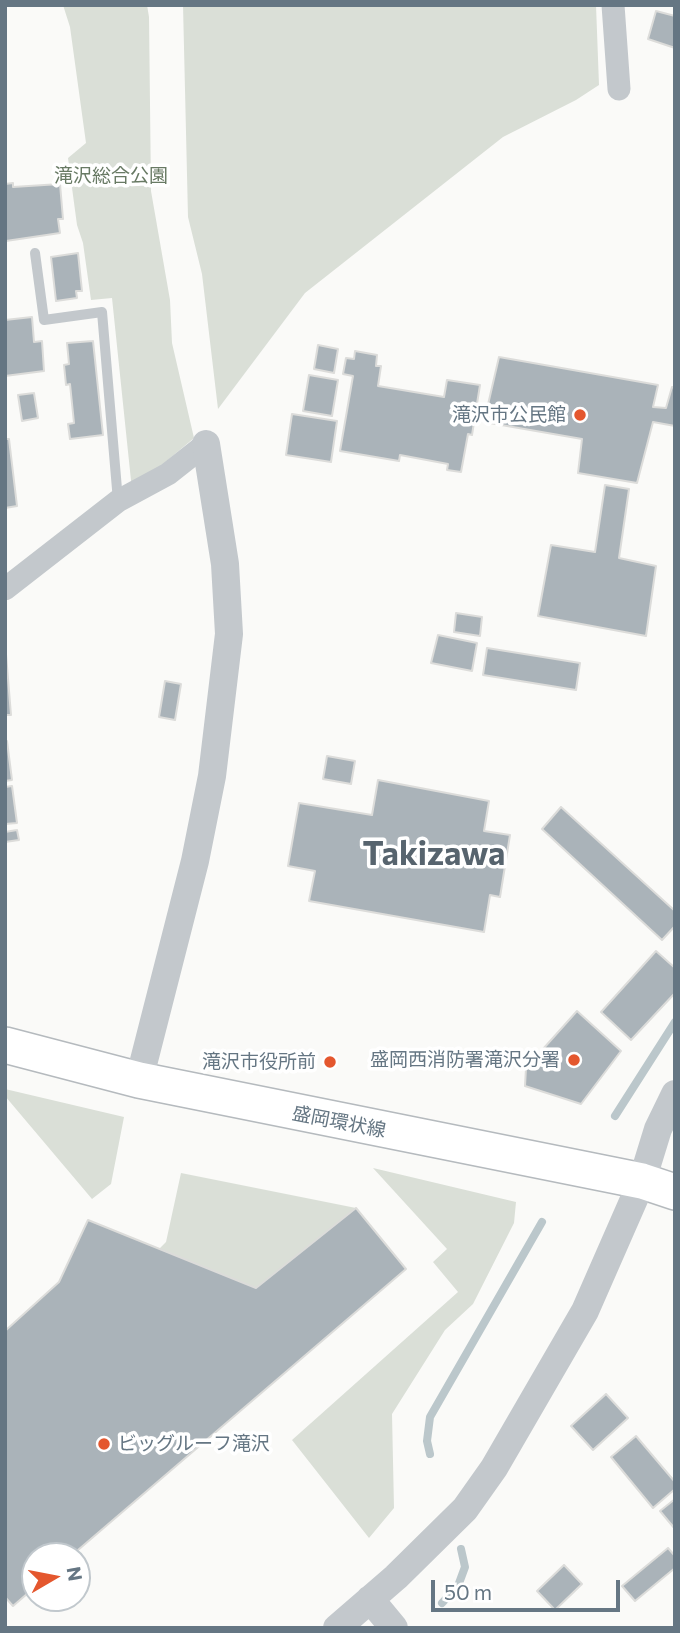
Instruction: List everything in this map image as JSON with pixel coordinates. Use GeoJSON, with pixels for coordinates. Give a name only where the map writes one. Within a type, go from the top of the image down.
{"type":"FeatureCollection","features":[{"type":"Feature","properties":{"kind":"main road","name":"盛岡環状線"},"geometry":{"type":"LineString","coordinates":[[5,1045],[139,1080],[642,1181],[675,1192]]}},
{"type":"Feature","properties":{"kind":"street"},"geometry":{"type":"LineString","coordinates":[[614,5],[620,89]]}},
{"type":"Feature","properties":{"kind":"street"},"geometry":{"type":"LineString","coordinates":[[5,589],[118,500],[168,474],[206,444],[225,564],[229,634],[212,776],[195,860],[139,1080]]}},
{"type":"Feature","properties":{"kind":"street"},"geometry":{"type":"LineString","coordinates":[[337,1628],[465,1509],[494,1468],[585,1311],[642,1181],[658,1129],[675,1094]]}},
{"type":"Feature","properties":{"kind":"street"},"geometry":{"type":"LineString","coordinates":[[370,1599],[394,1628]]}},
{"type":"Feature","properties":{"kind":"lane"},"geometry":{"type":"LineString","coordinates":[[36,253],[44,320],[102,312],[118,500]]}},
{"type":"Feature","properties":{"kind":"green space","name":"滝沢総合公園"},"geometry":{"type":"Polygon","coordinates":[[[63,5],[147,5],[149,17],[151,191],[170,300],[172,343],[194,438],[132,490],[112,298],[91,300],[83,243],[77,225],[68,158],[86,143],[70,27],[63,5]]]}},
{"type":"Feature","properties":{"kind":"green space"},"geometry":{"type":"Polygon","coordinates":[[[183,5],[596,5],[599,85],[576,100],[503,137],[305,293],[218,409],[202,274],[188,217],[183,5]]]}},
{"type":"Feature","properties":{"kind":"green space"},"geometry":{"type":"Polygon","coordinates":[[[5,1089],[124,1117],[111,1184],[92,1199],[5,1096],[5,1089]]]}},
{"type":"Feature","properties":{"kind":"green space"},"geometry":{"type":"Polygon","coordinates":[[[373,1168],[516,1202],[514,1223],[473,1304],[445,1330],[392,1414],[394,1508],[369,1538],[292,1440],[458,1292],[433,1262],[447,1249],[373,1168]]]}},
{"type":"Feature","properties":{"kind":"green space"},"geometry":{"type":"Polygon","coordinates":[[[181,1173],[356,1208],[256,1288],[159,1249],[166,1242],[181,1173]]]}},
{"type":"Feature","properties":{"kind":"building"},"geometry":{"type":"Polygon","coordinates":[[[656,11],[675,16],[675,48],[648,39],[656,11]]]}},
{"type":"Feature","properties":{"kind":"building"},"geometry":{"type":"Polygon","coordinates":[[[13,183],[13,187],[60,184],[63,219],[58,219],[60,233],[6,241],[5,184],[13,183]]]}},
{"type":"Feature","properties":{"kind":"building"},"geometry":{"type":"Polygon","coordinates":[[[78,253],[82,291],[76,291],[77,298],[56,301],[51,257],[78,253]]]}},
{"type":"Feature","properties":{"kind":"building"},"geometry":{"type":"Polygon","coordinates":[[[32,317],[34,342],[42,341],[44,371],[5,376],[5,320],[32,317]]]}},
{"type":"Feature","properties":{"kind":"building"},"geometry":{"type":"Polygon","coordinates":[[[93,341],[103,435],[70,439],[68,424],[74,423],[70,384],[66,385],[64,365],[69,364],[67,343],[93,341]]]}},
{"type":"Feature","properties":{"kind":"building"},"geometry":{"type":"Polygon","coordinates":[[[318,345],[338,349],[334,373],[314,369],[318,345]]]}},
{"type":"Feature","properties":{"kind":"building"},"geometry":{"type":"Polygon","coordinates":[[[355,351],[377,355],[376,366],[381,366],[378,386],[444,397],[447,380],[480,385],[472,435],[468,434],[461,472],[447,470],[448,464],[400,455],[399,461],[340,451],[353,376],[343,374],[346,358],[354,359],[355,351]]]}},
{"type":"Feature","properties":{"kind":"building","name":"滝沢市公民館"},"geometry":{"type":"Polygon","coordinates":[[[499,357],[658,385],[653,407],[666,408],[672,387],[675,388],[675,426],[653,422],[637,483],[578,473],[582,439],[484,422],[499,357]]]}},
{"type":"Feature","properties":{"kind":"building"},"geometry":{"type":"Polygon","coordinates":[[[309,375],[338,380],[332,416],[303,411],[309,375]]]}},
{"type":"Feature","properties":{"kind":"building"},"geometry":{"type":"Polygon","coordinates":[[[34,393],[38,418],[22,421],[18,395],[34,393]]]}},
{"type":"Feature","properties":{"kind":"building"},"geometry":{"type":"Polygon","coordinates":[[[292,414],[337,421],[331,462],[286,455],[292,414]]]}},
{"type":"Feature","properties":{"kind":"building"},"geometry":{"type":"Polygon","coordinates":[[[5,439],[9,439],[17,506],[5,508],[5,439]]]}},
{"type":"Feature","properties":{"kind":"building"},"geometry":{"type":"Polygon","coordinates":[[[605,485],[629,489],[619,558],[656,566],[646,636],[538,616],[551,545],[595,552],[605,485]]]}},
{"type":"Feature","properties":{"kind":"building"},"geometry":{"type":"Polygon","coordinates":[[[456,613],[482,617],[480,636],[454,632],[456,613]]]}},
{"type":"Feature","properties":{"kind":"building"},"geometry":{"type":"Polygon","coordinates":[[[438,635],[477,643],[472,671],[431,663],[438,635]]]}},
{"type":"Feature","properties":{"kind":"building"},"geometry":{"type":"Polygon","coordinates":[[[5,642],[11,715],[5,715],[5,642]]]}},
{"type":"Feature","properties":{"kind":"building"},"geometry":{"type":"Polygon","coordinates":[[[487,648],[580,663],[576,690],[483,675],[487,648]]]}},
{"type":"Feature","properties":{"kind":"building"},"geometry":{"type":"Polygon","coordinates":[[[165,681],[181,684],[175,720],[159,717],[165,681]]]}},
{"type":"Feature","properties":{"kind":"building"},"geometry":{"type":"Polygon","coordinates":[[[7,741],[12,780],[5,781],[5,742],[7,741]]]}},
{"type":"Feature","properties":{"kind":"building"},"geometry":{"type":"Polygon","coordinates":[[[327,756],[355,761],[351,784],[323,779],[327,756]]]}},
{"type":"Feature","properties":{"kind":"building"},"geometry":{"type":"Polygon","coordinates":[[[378,780],[489,801],[484,831],[510,835],[500,897],[490,895],[484,932],[309,901],[315,871],[288,866],[299,803],[372,815],[378,780]]]}},
{"type":"Feature","properties":{"kind":"building"},"geometry":{"type":"Polygon","coordinates":[[[12,786],[17,823],[5,824],[5,787],[12,786]]]}},
{"type":"Feature","properties":{"kind":"building"},"geometry":{"type":"Polygon","coordinates":[[[561,807],[675,911],[675,926],[662,940],[542,829],[561,807]]]}},
{"type":"Feature","properties":{"kind":"building"},"geometry":{"type":"Polygon","coordinates":[[[17,830],[19,840],[5,842],[5,832],[17,830]]]}},
{"type":"Feature","properties":{"kind":"building"},"geometry":{"type":"Polygon","coordinates":[[[656,951],[675,968],[675,993],[631,1040],[601,1012],[656,951]]]}},
{"type":"Feature","properties":{"kind":"building","name":"盛岡西消防署滝沢分署"},"geometry":{"type":"Polygon","coordinates":[[[577,1011],[621,1051],[581,1104],[525,1086],[526,1068],[577,1011]]]}},
{"type":"Feature","properties":{"kind":"building","name":"ビッグルーフ滝沢"},"geometry":{"type":"Polygon","coordinates":[[[356,1208],[406,1269],[87,1542],[21,1542],[21,1599],[13,1606],[5,1597],[5,1331],[59,1282],[88,1220],[256,1288],[356,1208]]]}},
{"type":"Feature","properties":{"kind":"building"},"geometry":{"type":"Polygon","coordinates":[[[606,1394],[628,1418],[593,1450],[571,1426],[606,1394]]]}},
{"type":"Feature","properties":{"kind":"building"},"geometry":{"type":"Polygon","coordinates":[[[636,1436],[675,1482],[675,1489],[653,1508],[611,1457],[636,1436]]]}},
{"type":"Feature","properties":{"kind":"building"},"geometry":{"type":"Polygon","coordinates":[[[675,1499],[675,1529],[660,1511],[675,1499]]]}},
{"type":"Feature","properties":{"kind":"building"},"geometry":{"type":"Polygon","coordinates":[[[668,1548],[675,1556],[675,1568],[635,1601],[622,1586],[668,1548]]]}},
{"type":"Feature","properties":{"kind":"building"},"geometry":{"type":"Polygon","coordinates":[[[564,1565],[582,1584],[555,1610],[537,1591],[564,1565]]]}},
{"type":"Feature","properties":{"kind":"waterway"},"geometry":{"type":"LineString","coordinates":[[615,1116],[675,1022]]}},
{"type":"Feature","properties":{"kind":"waterway"},"geometry":{"type":"LineString","coordinates":[[430,1454],[427,1441],[430,1417],[542,1222]]}},
{"type":"Feature","properties":{"kind":"waterway"},"geometry":{"type":"LineString","coordinates":[[442,1603],[458,1586],[465,1567],[461,1549]]}},
{"type":"Feature","properties":{"kind":"place","name":"滝沢市公民館"},"geometry":{"type":"Point","coordinates":[580,415]}},
{"type":"Feature","properties":{"kind":"place","name":"盛岡西消防署滝沢分署"},"geometry":{"type":"Point","coordinates":[574,1060]}},
{"type":"Feature","properties":{"kind":"place","name":"滝沢市役所前"},"geometry":{"type":"Point","coordinates":[330,1062]}},
{"type":"Feature","properties":{"kind":"place","name":"ビッグルーフ滝沢"},"geometry":{"type":"Point","coordinates":[104,1444]}},
{"type":"Feature","properties":{"kind":"district","name":"Takizawa"},"geometry":{"type":"Point","coordinates":[434,854]}}]}
